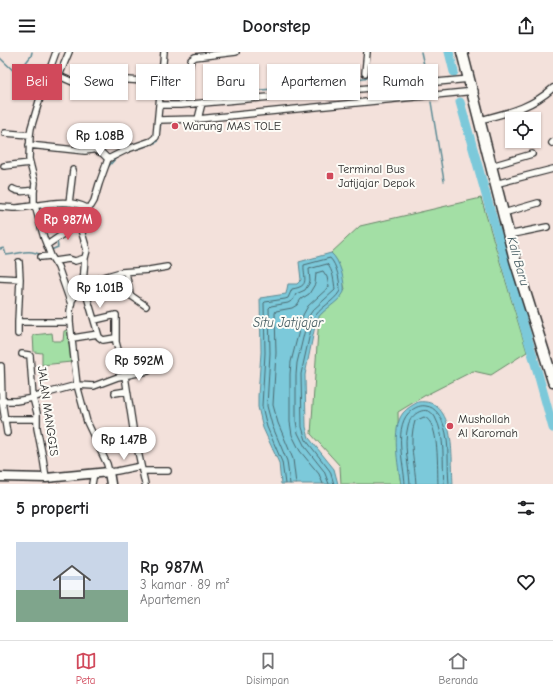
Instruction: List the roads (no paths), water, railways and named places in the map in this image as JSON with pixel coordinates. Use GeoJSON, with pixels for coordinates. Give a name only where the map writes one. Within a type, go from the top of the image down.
{"type":"FeatureCollection","features":[{"type":"Feature","properties":{"kind":"highway"},"geometry":{"type":"LineString","coordinates":[[462,52],[471,79],[515,260],[546,351],[553,362]]}},
{"type":"Feature","properties":{"kind":"highway"},"geometry":{"type":"LineString","coordinates":[[467,52],[471,79]]}},
{"type":"Feature","properties":{"kind":"highway"},"geometry":{"type":"LineString","coordinates":[[474,91],[484,119],[495,165],[497,183],[507,212],[553,381]]}},
{"type":"Feature","properties":{"kind":"street"},"geometry":{"type":"LineString","coordinates":[[52,64],[56,52]]}},
{"type":"Feature","properties":{"kind":"street"},"geometry":{"type":"LineString","coordinates":[[62,68],[68,52]]}},
{"type":"Feature","properties":{"kind":"street"},"geometry":{"type":"LineString","coordinates":[[163,64],[164,52]]}},
{"type":"Feature","properties":{"kind":"street"},"geometry":{"type":"LineString","coordinates":[[190,64],[191,60],[195,57],[236,52]]}},
{"type":"Feature","properties":{"kind":"street"},"geometry":{"type":"LineString","coordinates":[[365,73],[367,52]]}},
{"type":"Feature","properties":{"kind":"street"},"geometry":{"type":"LineString","coordinates":[[62,77],[98,94],[102,93],[107,82],[112,80],[136,80]]}},
{"type":"Feature","properties":{"kind":"street"},"geometry":{"type":"LineString","coordinates":[[159,105],[202,103],[471,79]]}},
{"type":"Feature","properties":{"kind":"street"},"geometry":{"type":"LineString","coordinates":[[484,119],[517,111],[544,96],[553,88]]}},
{"type":"Feature","properties":{"kind":"street"},"geometry":{"type":"LineString","coordinates":[[158,120],[198,119],[474,91]]}},
{"type":"Feature","properties":{"kind":"street"},"geometry":{"type":"LineString","coordinates":[[39,100],[29,145],[30,163],[36,183],[33,197],[47,245],[71,304],[70,322],[73,338],[77,385],[87,422],[107,464],[111,484]]}},
{"type":"Feature","properties":{"kind":"street"},"geometry":{"type":"LineString","coordinates":[[47,245],[79,223],[87,208],[91,206],[94,201],[108,159],[128,149],[151,141],[156,137],[159,100]]}},
{"type":"Feature","properties":{"kind":"street"},"geometry":{"type":"LineString","coordinates":[[198,119],[202,103]]}},
{"type":"Feature","properties":{"kind":"street"},"geometry":{"type":"LineString","coordinates":[[5,133],[30,135]]}},
{"type":"Feature","properties":{"kind":"street"},"geometry":{"type":"LineString","coordinates":[[29,145],[85,151],[94,150],[102,153],[108,159]]}},
{"type":"Feature","properties":{"kind":"street"},"geometry":{"type":"LineString","coordinates":[[495,165],[532,154]]}},
{"type":"Feature","properties":{"kind":"street"},"geometry":{"type":"LineString","coordinates":[[4,166],[30,163]]}},
{"type":"Feature","properties":{"kind":"street"},"geometry":{"type":"LineString","coordinates":[[497,183],[553,169]]}},
{"type":"Feature","properties":{"kind":"street"},"geometry":{"type":"LineString","coordinates":[[69,203],[73,170]]}},
{"type":"Feature","properties":{"kind":"street"},"geometry":{"type":"LineString","coordinates":[[13,189],[16,191],[34,190]]}},
{"type":"Feature","properties":{"kind":"street"},"geometry":{"type":"LineString","coordinates":[[0,207],[14,208],[69,203],[87,208]]}},
{"type":"Feature","properties":{"kind":"street"},"geometry":{"type":"LineString","coordinates":[[507,212],[538,203]]}},
{"type":"Feature","properties":{"kind":"street"},"geometry":{"type":"LineString","coordinates":[[79,223],[87,250],[84,264],[83,283],[98,334],[103,340],[115,338]]}},
{"type":"Feature","properties":{"kind":"street"},"geometry":{"type":"LineString","coordinates":[[513,234],[546,227]]}},
{"type":"Feature","properties":{"kind":"street"},"geometry":{"type":"LineString","coordinates":[[41,257],[53,259],[69,258],[75,261],[85,258]]}},
{"type":"Feature","properties":{"kind":"street"},"geometry":{"type":"LineString","coordinates":[[18,334],[20,279],[19,262]]}},
{"type":"Feature","properties":{"kind":"street"},"geometry":{"type":"LineString","coordinates":[[83,283],[114,274],[167,267]]}},
{"type":"Feature","properties":{"kind":"street"},"geometry":{"type":"LineString","coordinates":[[126,272],[130,295],[146,306]]}},
{"type":"Feature","properties":{"kind":"street"},"geometry":{"type":"LineString","coordinates":[[0,278],[20,279]]}},
{"type":"Feature","properties":{"kind":"street"},"geometry":{"type":"LineString","coordinates":[[71,304],[76,295],[85,292]]}},
{"type":"Feature","properties":{"kind":"street"},"geometry":{"type":"LineString","coordinates":[[95,320],[116,315],[115,338],[125,376],[144,484]]}},
{"type":"Feature","properties":{"kind":"street"},"geometry":{"type":"LineString","coordinates":[[18,322],[70,322]]}},
{"type":"Feature","properties":{"kind":"street"},"geometry":{"type":"LineString","coordinates":[[73,338],[98,334]]}},
{"type":"Feature","properties":{"kind":"street","name":"JALAN MANGGIS"},"geometry":{"type":"LineString","coordinates":[[22,354],[30,356],[33,398],[38,419],[37,428],[46,478]]}},
{"type":"Feature","properties":{"kind":"street"},"geometry":{"type":"LineString","coordinates":[[1,366],[1,401],[7,433]]}},
{"type":"Feature","properties":{"kind":"street"},"geometry":{"type":"LineString","coordinates":[[1,401],[16,401],[33,398],[49,392],[77,385],[94,386],[148,370]]}},
{"type":"Feature","properties":{"kind":"street"},"geometry":{"type":"LineString","coordinates":[[115,393],[127,391]]}},
{"type":"Feature","properties":{"kind":"street"},"geometry":{"type":"LineString","coordinates":[[4,419],[38,419]]}},
{"type":"Feature","properties":{"kind":"street"},"geometry":{"type":"LineString","coordinates":[[0,477],[29,481],[94,473],[117,472],[141,468],[168,471]]}},
{"type":"Feature","properties":{"kind":"street"},"geometry":{"type":"LineString","coordinates":[[92,484],[94,473]]}},
{"type":"Feature","properties":{"kind":"water","name":"Situ Jatijajar"},"geometry":{"type":"Polygon","coordinates":[[[331,253],[337,260],[341,271],[344,282],[344,292],[338,300],[322,313],[316,321],[305,375],[306,427],[309,438],[334,469],[338,484],[281,484],[279,463],[263,428],[258,407],[261,352],[260,298],[286,294],[288,284],[297,284],[301,280],[299,262],[331,253]]]}},
{"type":"Feature","properties":{"kind":"water"},"geometry":{"type":"Polygon","coordinates":[[[418,402],[431,403],[440,409],[446,419],[451,446],[453,484],[401,484],[396,447],[397,428],[403,413],[418,402]]]}},
{"type":"Feature","properties":{"kind":"waterway"},"geometry":{"type":"LineString","coordinates":[[0,58],[17,74],[31,56],[32,52]]}},
{"type":"Feature","properties":{"kind":"waterway"},"geometry":{"type":"LineString","coordinates":[[421,52],[424,64]]}},
{"type":"Feature","properties":{"kind":"waterway","name":"Kali Baru"},"geometry":{"type":"LineString","coordinates":[[449,52],[454,72]]}},
{"type":"Feature","properties":{"kind":"waterway"},"geometry":{"type":"LineString","coordinates":[[259,90],[305,84],[312,81],[346,78],[350,80],[368,77]]}},
{"type":"Feature","properties":{"kind":"waterway"},"geometry":{"type":"LineString","coordinates":[[431,102],[444,181]]}},
{"type":"Feature","properties":{"kind":"waterway","name":"Kali Baru"},"geometry":{"type":"LineString","coordinates":[[460,102],[553,428]]}},
{"type":"Feature","properties":{"kind":"waterway"},"geometry":{"type":"LineString","coordinates":[[138,149],[157,142],[161,123]]}},
{"type":"Feature","properties":{"kind":"waterway"},"geometry":{"type":"LineString","coordinates":[[108,167],[116,158]]}},
{"type":"Feature","properties":{"kind":"waterway"},"geometry":{"type":"LineString","coordinates":[[51,250],[58,247],[57,241]]}},
{"type":"Feature","properties":{"kind":"waterway"},"geometry":{"type":"LineString","coordinates":[[0,249],[4,248],[6,255],[28,252],[42,255]]}},
{"type":"Feature","properties":{"kind":"place","name":"Warung MAS TOLE"},"geometry":{"type":"Point","coordinates":[175,126]}},
{"type":"Feature","properties":{"kind":"place","name":"Terminal Bus Jatijajar Depok"},"geometry":{"type":"Point","coordinates":[330,176]}},
{"type":"Feature","properties":{"kind":"place","name":"Mushollah Al Karomah"},"geometry":{"type":"Point","coordinates":[450,426]}}]}
